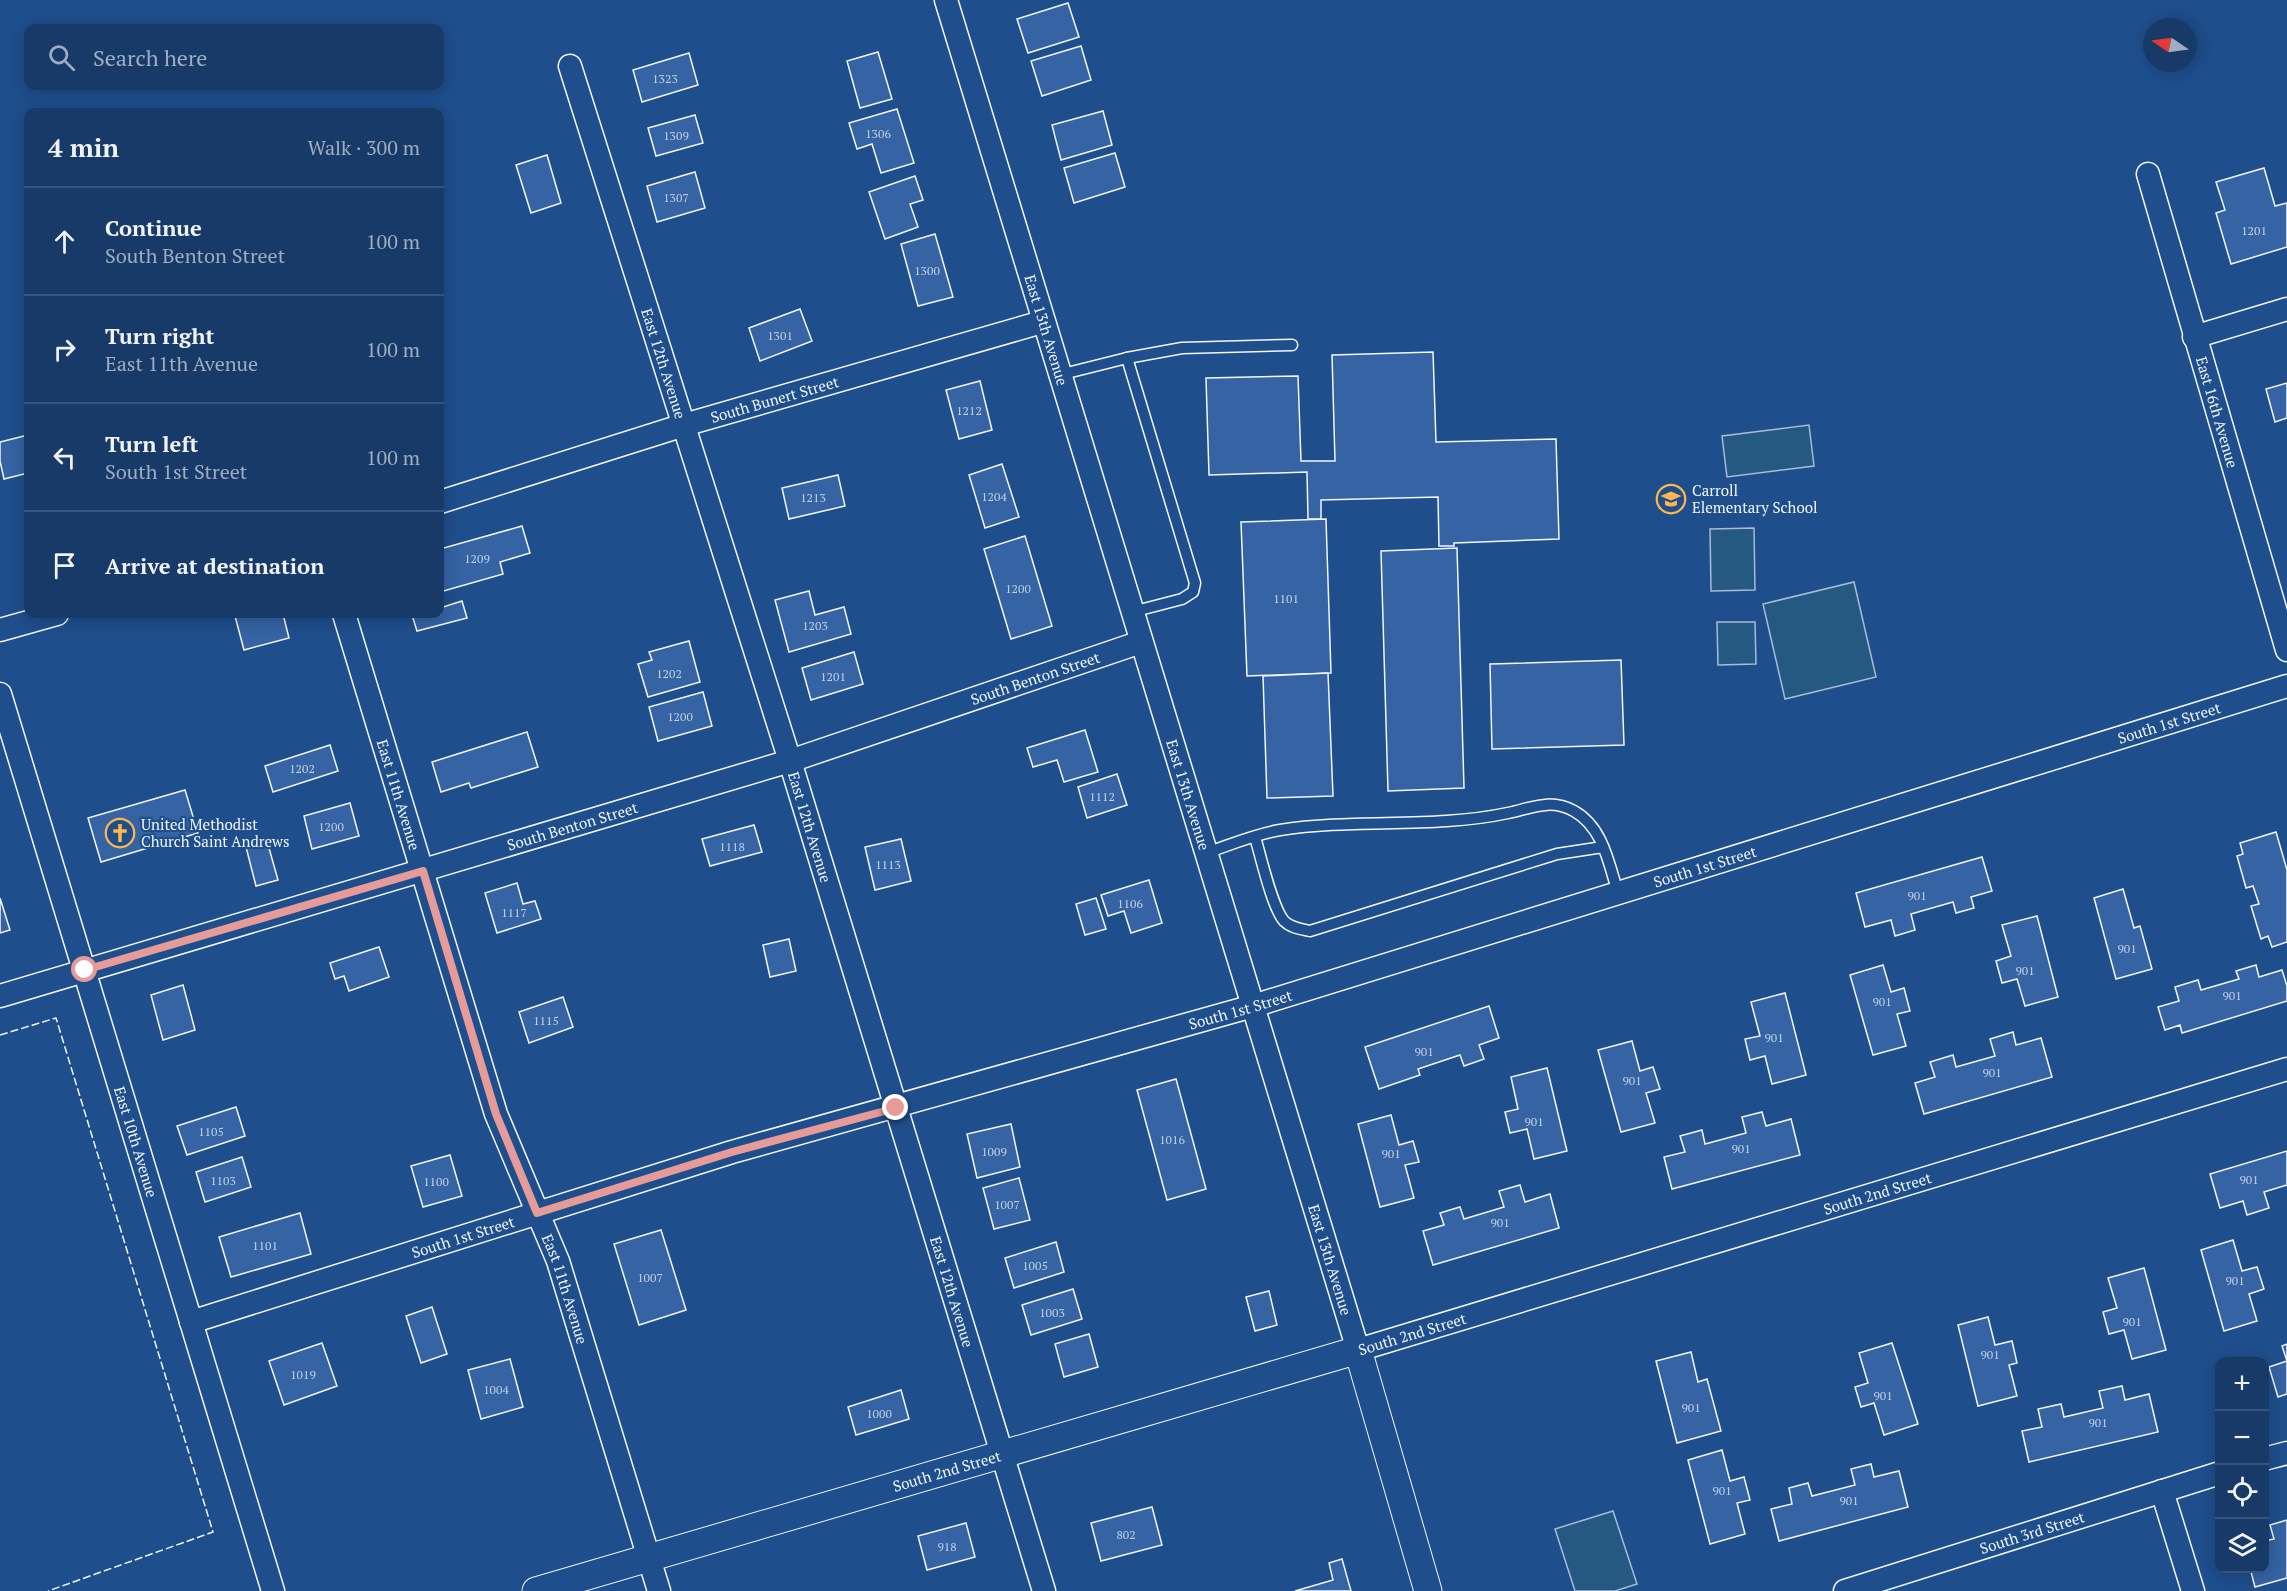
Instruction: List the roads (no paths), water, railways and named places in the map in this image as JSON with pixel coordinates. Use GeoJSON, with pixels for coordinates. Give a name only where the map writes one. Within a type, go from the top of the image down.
{"type":"FeatureCollection","features":[{"type":"Feature","properties":{"kind":"street","name":"East 13th Avenue"},"geometry":{"type":"LineString","coordinates":[[946,0],[1042,322],[1358,1350],[1428,1591]]}},
{"type":"Feature","properties":{"kind":"street","name":"East 12th Avenue"},"geometry":{"type":"LineString","coordinates":[[570,66],[790,761],[1044,1591]]}},
{"type":"Feature","properties":{"kind":"street","name":"East 16th Avenue"},"geometry":{"type":"LineString","coordinates":[[2148,174],[2287,650]]}},
{"type":"Feature","properties":{"kind":"street"},"geometry":{"type":"LineString","coordinates":[[2194,337],[2287,309]]}},
{"type":"Feature","properties":{"kind":"street","name":"South Bunert Street"},"geometry":{"type":"LineString","coordinates":[[444,501],[684,425],[1042,322]]}},
{"type":"Feature","properties":{"kind":"street"},"geometry":{"type":"LineString","coordinates":[[0,630],[43,618]]}},
{"type":"Feature","properties":{"kind":"street","name":"East 11th Avenue"},"geometry":{"type":"LineString","coordinates":[[345,618],[496,1114],[558,1261],[659,1591]]}},
{"type":"Feature","properties":{"kind":"street","name":"South Benton Street"},"geometry":{"type":"LineString","coordinates":[[0,996],[790,761],[1141,642]]}},
{"type":"Feature","properties":{"kind":"street","name":"South 1st Street"},"geometry":{"type":"LineString","coordinates":[[191,1322],[732,1152],[896,1108],[1253,1006],[2287,686]]}},
{"type":"Feature","properties":{"kind":"street","name":"East 10th Avenue"},"geometry":{"type":"LineString","coordinates":[[0,693],[273,1591]]}},
{"type":"Feature","properties":{"kind":"street","name":"South 2nd Street"},"geometry":{"type":"LineString","coordinates":[[536,1591],[1358,1350],[2287,1069]]}},
{"type":"Feature","properties":{"kind":"street"},"geometry":{"type":"LineString","coordinates":[[2269,1458],[2287,1453]]}},
{"type":"Feature","properties":{"kind":"street","name":"South 3rd Street"},"geometry":{"type":"LineString","coordinates":[[1845,1591],[2215,1475]]}},
{"type":"Feature","properties":{"kind":"street"},"geometry":{"type":"LineString","coordinates":[[2162,1491],[2193,1591]]}},
{"type":"Feature","properties":{"kind":"lane"},"geometry":{"type":"LineString","coordinates":[[1059,375],[1127,358],[1182,348],[1292,345]]}},
{"type":"Feature","properties":{"kind":"lane"},"geometry":{"type":"LineString","coordinates":[[1127,358],[1195,583],[1193,592],[1182,599],[1132,612]]}},
{"type":"Feature","properties":{"kind":"lane"},"geometry":{"type":"LineString","coordinates":[[1206,853],[1280,830],[1459,819],[1508,813],[1535,805],[1552,804],[1582,816],[1603,847],[1618,893]]}},
{"type":"Feature","properties":{"kind":"lane"},"geometry":{"type":"LineString","coordinates":[[1255,837],[1277,908],[1284,921],[1294,928],[1310,931],[1557,855],[1603,847]]}},
{"type":"Feature","properties":{"kind":"place","name":"Carroll Elementary School"},"geometry":{"type":"Point","coordinates":[1671,499]}},
{"type":"Feature","properties":{"kind":"place","name":"United Methodist Church Saint Andrews"},"geometry":{"type":"Point","coordinates":[120,833]}}]}
